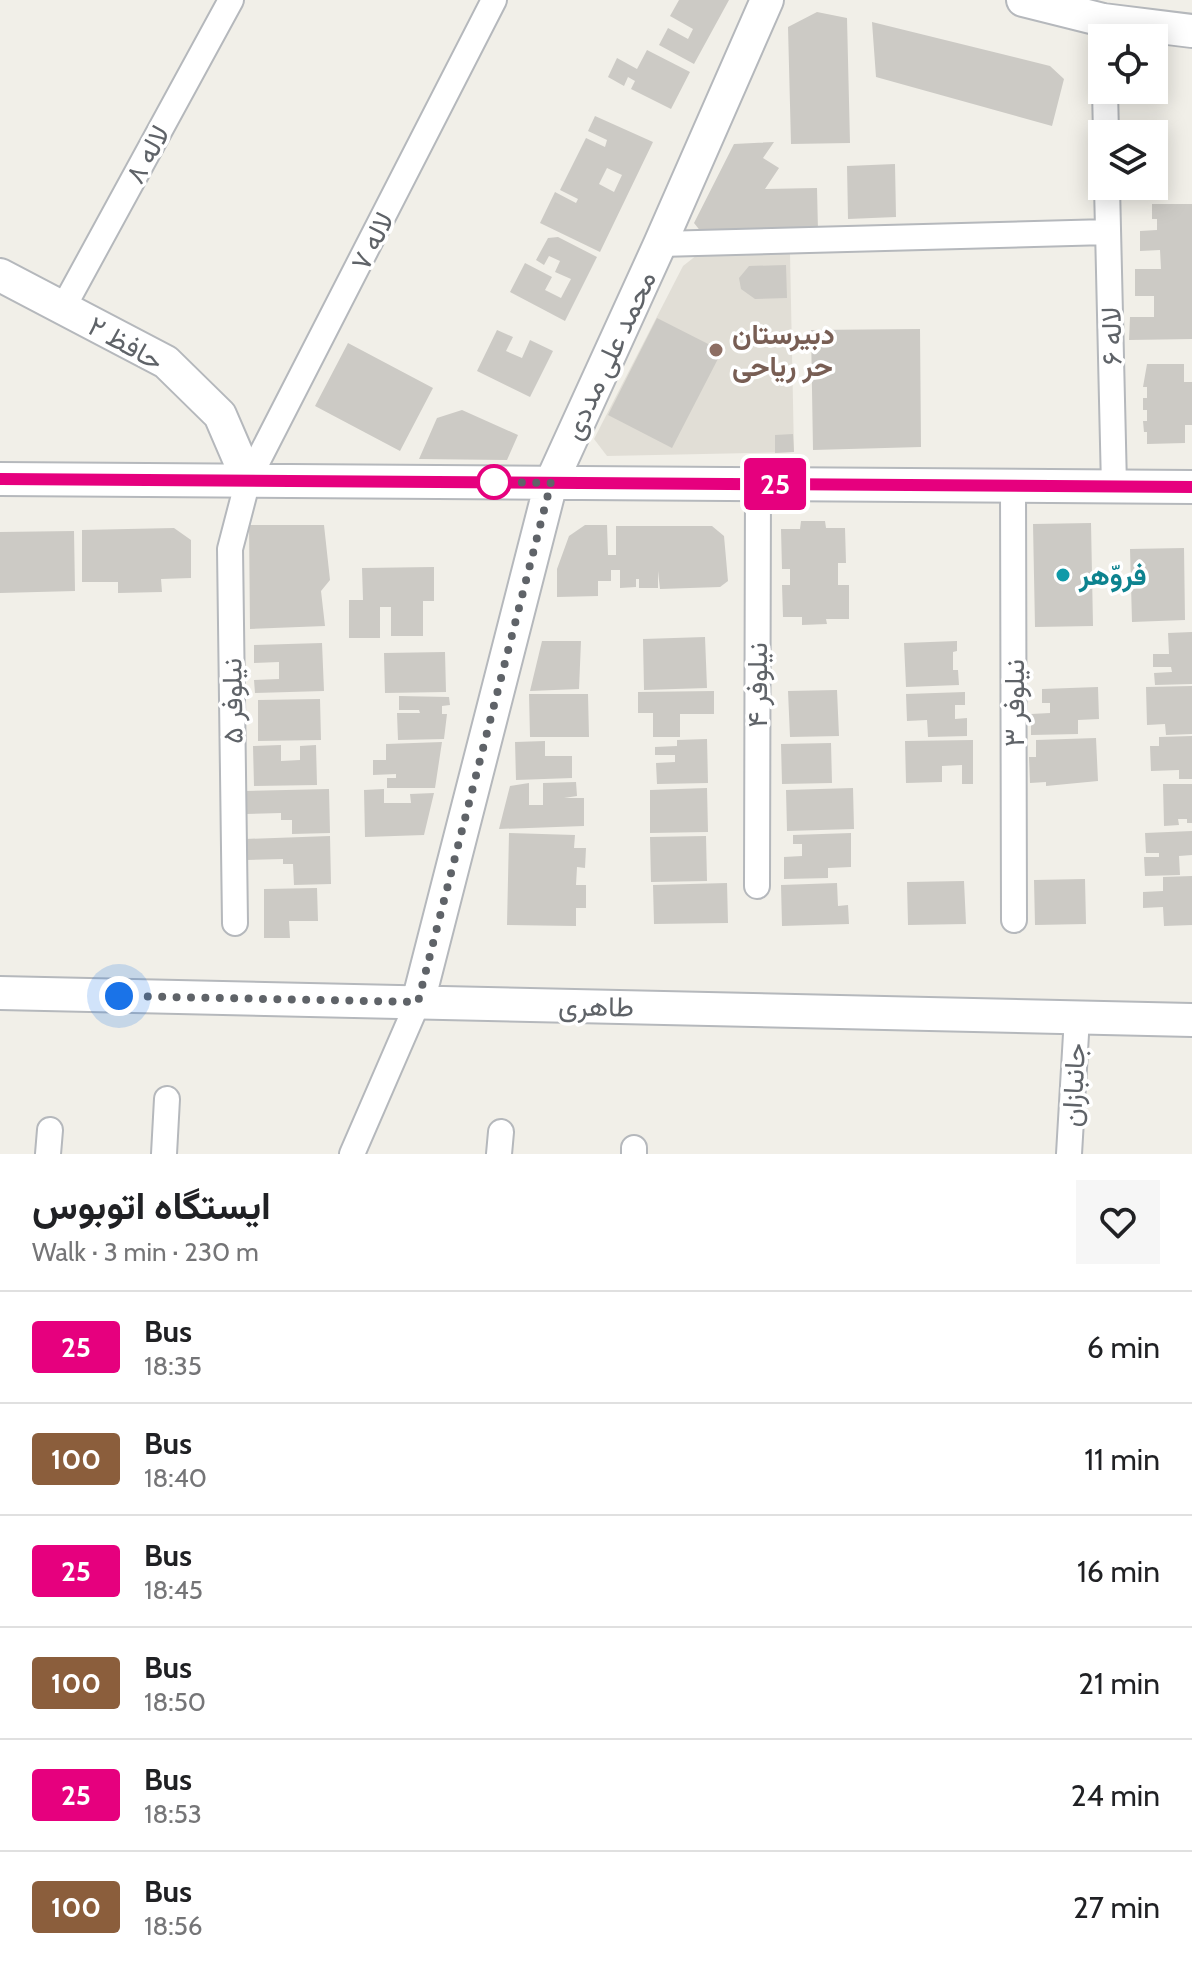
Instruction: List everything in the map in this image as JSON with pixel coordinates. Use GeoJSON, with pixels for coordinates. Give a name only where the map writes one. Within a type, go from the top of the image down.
{"type":"FeatureCollection","features":[{"type":"Feature","properties":{"kind":"street","name":"لاله ۸"},"geometry":{"type":"LineString","coordinates":[[63,308],[231,0]]}},
{"type":"Feature","properties":{"kind":"street","name":"لاله ۷"},"geometry":{"type":"LineString","coordinates":[[248,480],[317,351],[494,0]]}},
{"type":"Feature","properties":{"kind":"street","name":"محمد علی مددی"},"geometry":{"type":"LineString","coordinates":[[418,1002],[551,483],[767,0]]}},
{"type":"Feature","properties":{"kind":"street"},"geometry":{"type":"LineString","coordinates":[[1024,0],[1089,24]]}},
{"type":"Feature","properties":{"kind":"street"},"geometry":{"type":"LineString","coordinates":[[1168,30],[1192,31]]}},
{"type":"Feature","properties":{"kind":"street","name":"لاله ۶"},"geometry":{"type":"LineString","coordinates":[[1107,200],[1114,486]]}},
{"type":"Feature","properties":{"kind":"street"},"geometry":{"type":"LineString","coordinates":[[660,244],[1108,232]]}},
{"type":"Feature","properties":{"kind":"street","name":"حافظ ۲"},"geometry":{"type":"LineString","coordinates":[[0,275],[166,362],[220,415],[248,480]]}},
{"type":"Feature","properties":{"kind":"street"},"geometry":{"type":"LineString","coordinates":[[0,479],[1192,487]]}},
{"type":"Feature","properties":{"kind":"street","name":"نیلوفر ۵"},"geometry":{"type":"LineString","coordinates":[[235,923],[230,549],[248,480]]}},
{"type":"Feature","properties":{"kind":"street","name":"نیلوفر ۴"},"geometry":{"type":"LineString","coordinates":[[757,886],[758,484]]}},
{"type":"Feature","properties":{"kind":"street","name":"نیلوفر ۳"},"geometry":{"type":"LineString","coordinates":[[1013,486],[1014,920]]}},
{"type":"Feature","properties":{"kind":"street","name":"طاهری"},"geometry":{"type":"LineString","coordinates":[[0,993],[1192,1020]]}},
{"type":"Feature","properties":{"kind":"street"},"geometry":{"type":"LineString","coordinates":[[352,1154],[418,1002]]}},
{"type":"Feature","properties":{"kind":"street","name":"جانبازان"},"geometry":{"type":"LineString","coordinates":[[1069,1154],[1077,1017]]}},
{"type":"Feature","properties":{"kind":"street"},"geometry":{"type":"LineString","coordinates":[[164,1154],[167,1099]]}},
{"type":"Feature","properties":{"kind":"shaded area","name":"دبیرستان حر ریاحی"},"geometry":{"type":"Polygon","coordinates":[[[790,253],[794,452],[607,456],[594,439],[683,266],[697,255],[790,253]]]}},
{"type":"Feature","properties":{"kind":"building"},"geometry":{"type":"Polygon","coordinates":[[[679,0],[729,0],[694,64],[659,45],[668,28],[688,39],[693,29],[670,16],[679,0]]]}},
{"type":"Feature","properties":{"kind":"building"},"geometry":{"type":"Polygon","coordinates":[[[817,12],[847,18],[850,143],[791,144],[788,27],[817,12]]]}},
{"type":"Feature","properties":{"kind":"building"},"geometry":{"type":"Polygon","coordinates":[[[872,22],[1050,66],[1064,79],[1052,126],[876,77],[872,22]]]}},
{"type":"Feature","properties":{"kind":"building"},"geometry":{"type":"Polygon","coordinates":[[[647,50],[690,72],[671,109],[631,89],[635,81],[628,77],[624,86],[608,77],[617,58],[637,69],[647,50]]]}},
{"type":"Feature","properties":{"kind":"building"},"geometry":{"type":"Polygon","coordinates":[[[595,116],[653,142],[600,252],[540,223],[555,192],[576,203],[578,199],[560,190],[586,138],[605,147],[607,140],[588,131],[595,116]],[[607,168],[599,184],[614,192],[622,175],[607,168]]]}},
{"type":"Feature","properties":{"kind":"building"},"geometry":{"type":"Polygon","coordinates":[[[774,142],[763,158],[779,168],[765,189],[817,188],[818,231],[702,233],[694,223],[734,144],[774,142]]]}},
{"type":"Feature","properties":{"kind":"building"},"geometry":{"type":"Polygon","coordinates":[[[895,164],[896,217],[848,219],[847,166],[895,164]]]}},
{"type":"Feature","properties":{"kind":"building"},"geometry":{"type":"Polygon","coordinates":[[[1152,204],[1192,204],[1192,339],[1129,340],[1130,317],[1154,317],[1154,296],[1135,296],[1135,269],[1161,269],[1160,250],[1140,251],[1140,231],[1157,230],[1157,219],[1152,219],[1152,204]]]}},
{"type":"Feature","properties":{"kind":"building"},"geometry":{"type":"Polygon","coordinates":[[[558,237],[597,257],[565,321],[510,292],[525,263],[552,277],[545,290],[561,298],[571,279],[555,272],[560,261],[549,256],[544,265],[536,260],[548,238],[558,237]]]}},
{"type":"Feature","properties":{"kind":"building"},"geometry":{"type":"Polygon","coordinates":[[[786,265],[787,298],[755,299],[741,289],[739,278],[749,266],[786,265]]]}},
{"type":"Feature","properties":{"kind":"building"},"geometry":{"type":"Polygon","coordinates":[[[657,318],[722,351],[672,448],[608,415],[657,318]]]}},
{"type":"Feature","properties":{"kind":"building"},"geometry":{"type":"Polygon","coordinates":[[[920,329],[921,447],[813,450],[811,330],[920,329]]]}},
{"type":"Feature","properties":{"kind":"building"},"geometry":{"type":"Polygon","coordinates":[[[497,330],[513,337],[506,351],[522,358],[530,340],[553,351],[530,397],[477,371],[497,330]]]}},
{"type":"Feature","properties":{"kind":"building"},"geometry":{"type":"Polygon","coordinates":[[[348,343],[433,388],[400,451],[315,406],[348,343]]]}},
{"type":"Feature","properties":{"kind":"building"},"geometry":{"type":"Polygon","coordinates":[[[1147,364],[1184,364],[1184,382],[1192,382],[1192,425],[1185,425],[1185,443],[1147,444],[1143,421],[1147,421],[1147,410],[1143,410],[1143,398],[1147,398],[1147,387],[1143,387],[1147,364]]]}},
{"type":"Feature","properties":{"kind":"building"},"geometry":{"type":"Polygon","coordinates":[[[462,410],[518,435],[507,460],[419,459],[437,418],[462,410]]]}},
{"type":"Feature","properties":{"kind":"building"},"geometry":{"type":"Polygon","coordinates":[[[793,434],[794,452],[775,453],[775,435],[793,434]]]}},
{"type":"Feature","properties":{"kind":"building"},"geometry":{"type":"Polygon","coordinates":[[[801,521],[825,521],[826,528],[845,528],[846,563],[838,563],[838,585],[849,585],[849,619],[826,619],[827,624],[802,625],[802,617],[783,617],[782,585],[790,585],[790,569],[782,569],[781,529],[800,529],[801,521]]]}},
{"type":"Feature","properties":{"kind":"building","name":"فروّهر"},"geometry":{"type":"Polygon","coordinates":[[[1091,523],[1093,626],[1035,627],[1033,524],[1091,523]]]}},
{"type":"Feature","properties":{"kind":"building"},"geometry":{"type":"Polygon","coordinates":[[[249,525],[324,525],[330,580],[321,591],[325,626],[250,629],[249,525]]]}},
{"type":"Feature","properties":{"kind":"building"},"geometry":{"type":"Polygon","coordinates":[[[585,525],[607,525],[608,555],[616,555],[616,526],[712,526],[724,536],[728,581],[720,587],[660,589],[658,571],[658,588],[639,588],[639,579],[636,579],[636,587],[620,588],[620,570],[611,570],[611,581],[598,581],[598,596],[557,597],[557,569],[569,536],[585,525]]]}},
{"type":"Feature","properties":{"kind":"building"},"geometry":{"type":"Polygon","coordinates":[[[174,528],[191,540],[191,578],[161,579],[162,592],[118,593],[118,582],[82,582],[82,530],[174,528]]]}},
{"type":"Feature","properties":{"kind":"building"},"geometry":{"type":"Polygon","coordinates":[[[74,531],[75,591],[0,593],[0,532],[74,531]]]}},
{"type":"Feature","properties":{"kind":"building"},"geometry":{"type":"Polygon","coordinates":[[[1184,548],[1185,620],[1132,622],[1130,549],[1184,548]]]}},
{"type":"Feature","properties":{"kind":"building"},"geometry":{"type":"Polygon","coordinates":[[[434,567],[434,601],[423,601],[423,636],[391,636],[391,607],[380,607],[380,638],[349,638],[349,600],[363,600],[362,568],[434,567]]]}},
{"type":"Feature","properties":{"kind":"building"},"geometry":{"type":"Polygon","coordinates":[[[1192,632],[1192,684],[1155,685],[1154,673],[1172,672],[1171,667],[1153,667],[1153,654],[1169,654],[1168,633],[1192,632]]]}},
{"type":"Feature","properties":{"kind":"building"},"geometry":{"type":"Polygon","coordinates":[[[705,637],[707,688],[644,690],[643,639],[705,637]]]}},
{"type":"Feature","properties":{"kind":"building"},"geometry":{"type":"Polygon","coordinates":[[[542,641],[581,641],[579,689],[530,691],[542,641]]]}},
{"type":"Feature","properties":{"kind":"building"},"geometry":{"type":"Polygon","coordinates":[[[957,641],[957,651],[953,652],[953,670],[958,670],[959,685],[906,687],[904,643],[957,641]]]}},
{"type":"Feature","properties":{"kind":"building"},"geometry":{"type":"Polygon","coordinates":[[[322,643],[324,691],[255,693],[254,680],[279,679],[279,662],[254,663],[254,645],[322,643]]]}},
{"type":"Feature","properties":{"kind":"building"},"geometry":{"type":"Polygon","coordinates":[[[445,652],[446,692],[385,693],[384,653],[445,652]]]}},
{"type":"Feature","properties":{"kind":"building"},"geometry":{"type":"Polygon","coordinates":[[[1192,686],[1192,734],[1166,735],[1165,724],[1147,725],[1146,687],[1192,686]]]}},
{"type":"Feature","properties":{"kind":"building"},"geometry":{"type":"Polygon","coordinates":[[[1098,687],[1099,719],[1078,720],[1078,734],[1031,735],[1031,714],[1050,713],[1050,703],[1042,703],[1042,689],[1098,687]]]}},
{"type":"Feature","properties":{"kind":"building"},"geometry":{"type":"Polygon","coordinates":[[[837,690],[839,736],[790,737],[788,691],[837,690]]]}},
{"type":"Feature","properties":{"kind":"building"},"geometry":{"type":"Polygon","coordinates":[[[714,691],[714,714],[680,714],[680,737],[653,737],[653,713],[638,713],[638,692],[714,691]]]}},
{"type":"Feature","properties":{"kind":"building"},"geometry":{"type":"Polygon","coordinates":[[[965,692],[965,705],[955,705],[955,719],[967,718],[967,736],[928,737],[927,720],[907,721],[906,694],[965,692]]]}},
{"type":"Feature","properties":{"kind":"building"},"geometry":{"type":"Polygon","coordinates":[[[529,694],[588,694],[589,737],[530,737],[529,694]]]}},
{"type":"Feature","properties":{"kind":"building"},"geometry":{"type":"Polygon","coordinates":[[[399,696],[449,697],[450,705],[442,706],[442,714],[447,714],[444,739],[398,740],[397,713],[420,713],[419,710],[399,710],[399,696]]]}},
{"type":"Feature","properties":{"kind":"building"},"geometry":{"type":"Polygon","coordinates":[[[320,699],[321,740],[258,741],[258,700],[320,699]]]}},
{"type":"Feature","properties":{"kind":"building"},"geometry":{"type":"Polygon","coordinates":[[[1192,736],[1192,779],[1179,779],[1179,770],[1151,771],[1150,746],[1159,746],[1159,737],[1192,736]]]}},
{"type":"Feature","properties":{"kind":"building"},"geometry":{"type":"Polygon","coordinates":[[[1096,738],[1098,781],[1046,786],[1046,782],[1030,783],[1029,757],[1036,757],[1036,740],[1096,738]]]}},
{"type":"Feature","properties":{"kind":"building"},"geometry":{"type":"Polygon","coordinates":[[[707,739],[708,783],[657,784],[656,763],[675,762],[675,755],[655,755],[655,747],[677,746],[677,740],[707,739]]]}},
{"type":"Feature","properties":{"kind":"building"},"geometry":{"type":"Polygon","coordinates":[[[973,740],[973,784],[962,784],[962,765],[942,766],[942,782],[906,783],[905,741],[973,740]]]}},
{"type":"Feature","properties":{"kind":"building"},"geometry":{"type":"Polygon","coordinates":[[[545,741],[545,756],[572,756],[572,778],[516,780],[515,742],[545,741]]]}},
{"type":"Feature","properties":{"kind":"building"},"geometry":{"type":"Polygon","coordinates":[[[442,742],[435,788],[387,788],[387,778],[396,778],[396,774],[373,775],[373,760],[386,760],[386,744],[442,742]]]}},
{"type":"Feature","properties":{"kind":"building"},"geometry":{"type":"Polygon","coordinates":[[[831,743],[832,783],[782,784],[781,744],[831,743]]]}},
{"type":"Feature","properties":{"kind":"building"},"geometry":{"type":"Polygon","coordinates":[[[281,745],[281,761],[300,760],[300,746],[316,745],[317,785],[254,786],[253,746],[281,745]]]}},
{"type":"Feature","properties":{"kind":"building"},"geometry":{"type":"Polygon","coordinates":[[[576,782],[577,796],[564,798],[584,798],[584,826],[499,829],[510,786],[529,783],[529,805],[543,805],[543,783],[576,782]]]}},
{"type":"Feature","properties":{"kind":"building"},"geometry":{"type":"Polygon","coordinates":[[[1163,784],[1192,784],[1192,823],[1187,823],[1187,819],[1178,819],[1179,825],[1164,826],[1163,784]]]}},
{"type":"Feature","properties":{"kind":"building"},"geometry":{"type":"Polygon","coordinates":[[[707,788],[708,832],[650,833],[650,790],[707,788]]]}},
{"type":"Feature","properties":{"kind":"building"},"geometry":{"type":"Polygon","coordinates":[[[853,788],[854,829],[787,831],[786,790],[853,788]]]}},
{"type":"Feature","properties":{"kind":"building"},"geometry":{"type":"Polygon","coordinates":[[[329,789],[330,833],[292,834],[292,820],[281,820],[281,813],[245,814],[244,791],[329,789]]]}},
{"type":"Feature","properties":{"kind":"building"},"geometry":{"type":"Polygon","coordinates":[[[384,789],[384,803],[411,803],[410,794],[434,793],[424,835],[365,837],[364,790],[384,789]]]}},
{"type":"Feature","properties":{"kind":"building"},"geometry":{"type":"Polygon","coordinates":[[[1192,831],[1192,855],[1179,856],[1180,875],[1145,876],[1144,857],[1159,857],[1159,853],[1146,853],[1145,833],[1192,831]]]}},
{"type":"Feature","properties":{"kind":"building"},"geometry":{"type":"Polygon","coordinates":[[[509,833],[575,835],[574,848],[586,848],[585,868],[577,867],[576,885],[586,885],[586,908],[576,908],[576,926],[507,925],[509,833]]]}},
{"type":"Feature","properties":{"kind":"building"},"geometry":{"type":"Polygon","coordinates":[[[851,833],[851,867],[828,868],[828,878],[784,879],[784,857],[802,856],[802,844],[793,844],[793,835],[851,833]]]}},
{"type":"Feature","properties":{"kind":"building"},"geometry":{"type":"Polygon","coordinates":[[[330,836],[331,884],[294,885],[293,864],[283,864],[283,859],[246,860],[245,839],[330,836]]]}},
{"type":"Feature","properties":{"kind":"building"},"geometry":{"type":"Polygon","coordinates":[[[706,836],[707,881],[651,882],[650,837],[706,836]]]}},
{"type":"Feature","properties":{"kind":"building"},"geometry":{"type":"Polygon","coordinates":[[[1192,876],[1192,925],[1164,926],[1163,907],[1143,908],[1143,892],[1163,891],[1163,877],[1192,876]]]}},
{"type":"Feature","properties":{"kind":"building"},"geometry":{"type":"Polygon","coordinates":[[[1085,879],[1086,924],[1035,925],[1034,880],[1085,879]]]}},
{"type":"Feature","properties":{"kind":"building"},"geometry":{"type":"Polygon","coordinates":[[[964,881],[966,924],[908,925],[907,882],[964,881]]]}},
{"type":"Feature","properties":{"kind":"building"},"geometry":{"type":"Polygon","coordinates":[[[727,883],[728,923],[654,924],[653,885],[727,883]]]}},
{"type":"Feature","properties":{"kind":"building"},"geometry":{"type":"Polygon","coordinates":[[[837,883],[838,906],[848,905],[849,924],[782,926],[781,885],[837,883]]]}},
{"type":"Feature","properties":{"kind":"building"},"geometry":{"type":"Polygon","coordinates":[[[317,888],[318,921],[289,921],[290,938],[264,938],[264,889],[317,888]]]}},
{"type":"Feature","properties":{"kind":"bus line","name":"25"},"geometry":{"type":"LineString","coordinates":[[0,479],[1192,487]]}},
{"type":"Feature","properties":{"kind":"place","name":"دبیرستان حر ریاحی"},"geometry":{"type":"Point","coordinates":[716,350]}},
{"type":"Feature","properties":{"kind":"place","name":"فروّهر"},"geometry":{"type":"Point","coordinates":[1063,575]}},
{"type":"Feature","properties":{"kind":"route"},"geometry":{"type":"LineString","coordinates":[[119,996],[418,1002],[551,483],[490,482],[494,482]]}}]}
